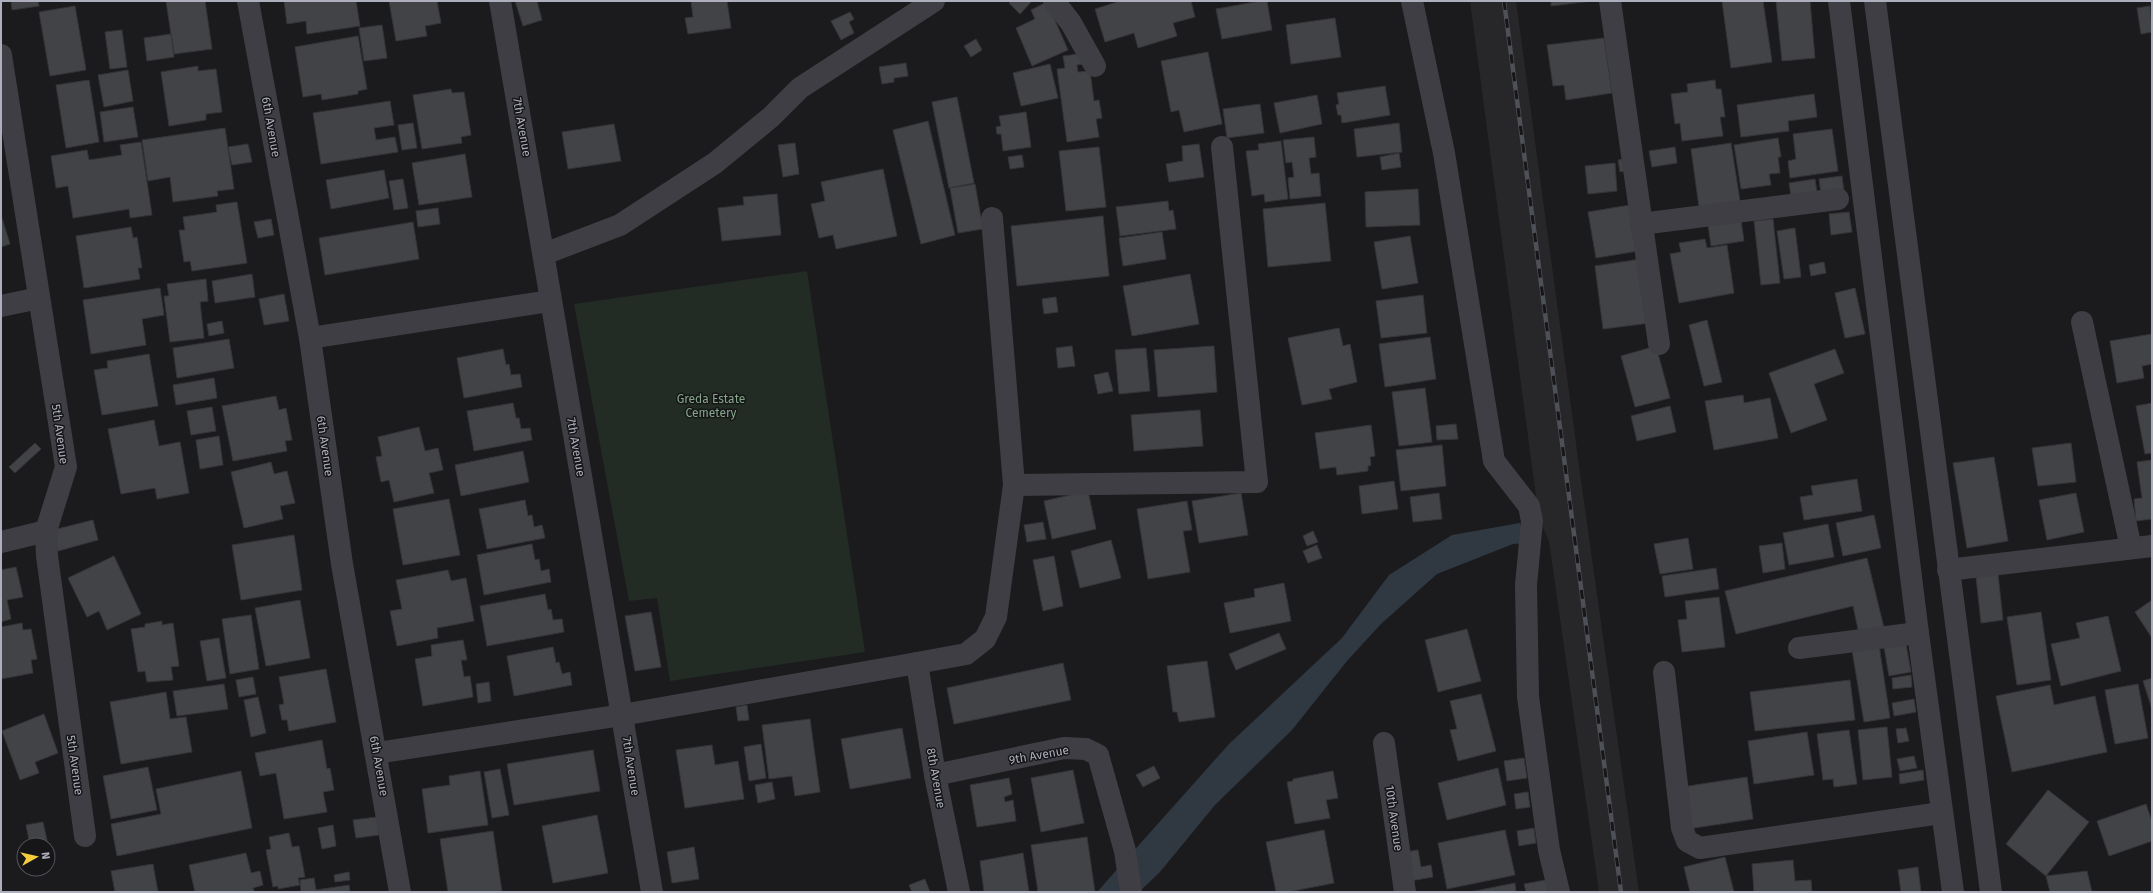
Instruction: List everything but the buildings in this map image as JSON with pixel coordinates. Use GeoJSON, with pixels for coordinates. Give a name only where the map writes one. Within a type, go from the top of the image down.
{"type":"FeatureCollection","features":[{"type":"Feature","properties":{"kind":"street","name":"6th Avenue"},"geometry":{"type":"LineString","coordinates":[[248,1],[310,338],[342,564],[377,753],[400,892]]}},
{"type":"Feature","properties":{"kind":"street","name":"7th Avenue"},"geometry":{"type":"LineString","coordinates":[[500,1],[652,892]]}},
{"type":"Feature","properties":{"kind":"street"},"geometry":{"type":"LineString","coordinates":[[544,254],[620,225],[715,163],[771,117],[800,88],[934,1]]}},
{"type":"Feature","properties":{"kind":"street"},"geometry":{"type":"LineString","coordinates":[[1054,1],[1071,23],[1095,66]]}},
{"type":"Feature","properties":{"kind":"street"},"geometry":{"type":"LineString","coordinates":[[1412,1],[1444,153],[1494,461],[1529,506],[1532,522],[1526,586],[1528,697],[1549,850],[1559,892]]}},
{"type":"Feature","properties":{"kind":"street"},"geometry":{"type":"LineString","coordinates":[[1610,1],[1659,344]]}},
{"type":"Feature","properties":{"kind":"street"},"geometry":{"type":"LineString","coordinates":[[1839,1],[1941,813],[1953,892]]}},
{"type":"Feature","properties":{"kind":"street"},"geometry":{"type":"LineString","coordinates":[[1875,1],[1991,892]]}},
{"type":"Feature","properties":{"kind":"street","name":"5th Avenue"},"geometry":{"type":"LineString","coordinates":[[1,55],[3,76],[66,467],[46,531],[47,556],[85,836]]}},
{"type":"Feature","properties":{"kind":"street"},"geometry":{"type":"LineString","coordinates":[[1014,485],[1257,482],[1222,147]]}},
{"type":"Feature","properties":{"kind":"street"},"geometry":{"type":"LineString","coordinates":[[1641,224],[1838,200]]}},
{"type":"Feature","properties":{"kind":"street"},"geometry":{"type":"LineString","coordinates":[[377,753],[622,715],[966,654],[984,639],[996,617],[1014,485],[992,218]]}},
{"type":"Feature","properties":{"kind":"street"},"geometry":{"type":"LineString","coordinates":[[1,306],[39,298]]}},
{"type":"Feature","properties":{"kind":"street"},"geometry":{"type":"LineString","coordinates":[[310,338],[550,301]]}},
{"type":"Feature","properties":{"kind":"street"},"geometry":{"type":"LineString","coordinates":[[1948,570],[2142,547],[2082,322]]}},
{"type":"Feature","properties":{"kind":"street"},"geometry":{"type":"LineString","coordinates":[[1,542],[46,531]]}},
{"type":"Feature","properties":{"kind":"street"},"geometry":{"type":"LineString","coordinates":[[1798,648],[1918,633]]}},
{"type":"Feature","properties":{"kind":"street","name":"8th Avenue"},"geometry":{"type":"LineString","coordinates":[[917,663],[935,775],[959,892]]}},
{"type":"Feature","properties":{"kind":"street"},"geometry":{"type":"LineString","coordinates":[[1664,672],[1682,828],[1687,840],[1700,848],[1941,813]]}},
{"type":"Feature","properties":{"kind":"street","name":"10th Avenue"},"geometry":{"type":"LineString","coordinates":[[1384,743],[1405,892]]}},
{"type":"Feature","properties":{"kind":"street","name":"9th Avenue"},"geometry":{"type":"LineString","coordinates":[[935,775],[1064,748],[1086,749],[1098,755],[1125,851],[1131,892]]}},
{"type":"Feature","properties":{"kind":"shaded area"},"geometry":{"type":"Polygon","coordinates":[[[1470,1],[1516,1],[1639,892],[1599,892],[1549,541],[1539,519],[1470,1]]]}},
{"type":"Feature","properties":{"kind":"shaded area"},"geometry":{"type":"Polygon","coordinates":[[[1520,523],[1526,543],[1513,544],[1437,574],[1381,624],[1347,661],[1292,730],[1215,805],[1160,872],[1139,892],[1097,892],[1229,744],[1342,638],[1389,575],[1452,535],[1520,523]]]}},
{"type":"Feature","properties":{"kind":"green space","name":"Greda Estate Cemetery"},"geometry":{"type":"Polygon","coordinates":[[[807,271],[865,652],[670,681],[657,598],[629,601],[574,304],[807,271]]]}},
{"type":"Feature","properties":{"kind":"railway"},"geometry":{"type":"LineString","coordinates":[[1504,1],[1621,892]]}}]}
